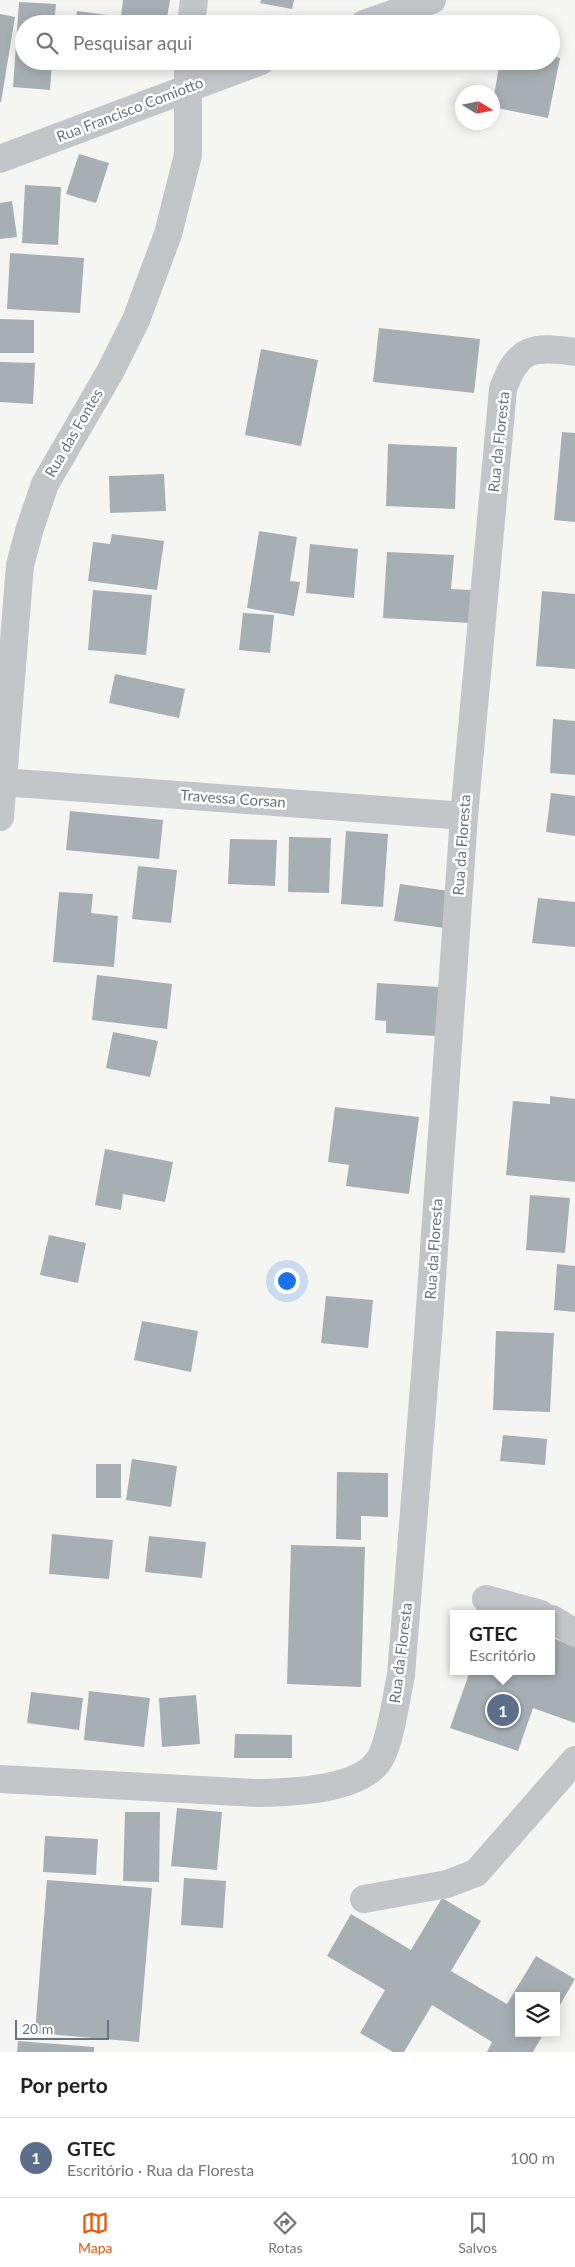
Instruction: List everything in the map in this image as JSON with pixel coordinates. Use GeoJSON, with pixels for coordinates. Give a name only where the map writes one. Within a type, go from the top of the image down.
{"type":"FeatureCollection","features":[{"type":"Feature","properties":{"kind":"street"},"geometry":{"type":"LineString","coordinates":[[192,15],[194,0]]}},
{"type":"Feature","properties":{"kind":"street"},"geometry":{"type":"LineString","coordinates":[[390,15],[432,0]]}},
{"type":"Feature","properties":{"kind":"street","name":"Rua Francisco Comiotto"},"geometry":{"type":"LineString","coordinates":[[0,159],[188,74],[210,70]]}},
{"type":"Feature","properties":{"kind":"street","name":"Rua das Fontes"},"geometry":{"type":"LineString","coordinates":[[0,817],[20,565],[45,484],[110,372],[136,320],[168,234],[188,155],[188,74]]}},
{"type":"Feature","properties":{"kind":"street","name":"Rua da Floresta"},"geometry":{"type":"LineString","coordinates":[[0,1779],[257,1793],[295,1792],[357,1778],[370,1771],[381,1758],[394,1711],[401,1666],[428,1336],[464,816],[503,389],[511,368],[523,354],[539,350],[575,352]]}},
{"type":"Feature","properties":{"kind":"street","name":"Travessa Corsan"},"geometry":{"type":"LineString","coordinates":[[2,782],[464,816]]}},
{"type":"Feature","properties":{"kind":"street"},"geometry":{"type":"LineString","coordinates":[[486,1599],[526,1610]]}},
{"type":"Feature","properties":{"kind":"street"},"geometry":{"type":"LineString","coordinates":[[555,1622],[575,1633]]}},
{"type":"Feature","properties":{"kind":"street"},"geometry":{"type":"LineString","coordinates":[[364,1899],[447,1884],[476,1873],[575,1760]]}},
{"type":"Feature","properties":{"kind":"building"},"geometry":{"type":"Polygon","coordinates":[[[123,0],[170,0],[168,15],[121,15],[123,0]]]}},
{"type":"Feature","properties":{"kind":"building"},"geometry":{"type":"Polygon","coordinates":[[[261,0],[294,0],[292,9],[260,3],[261,0]]]}},
{"type":"Feature","properties":{"kind":"building"},"geometry":{"type":"Polygon","coordinates":[[[19,2],[56,4],[55,15],[18,15],[19,2]]]}},
{"type":"Feature","properties":{"kind":"building"},"geometry":{"type":"Polygon","coordinates":[[[77,11],[107,15],[76,15],[77,11]]]}},
{"type":"Feature","properties":{"kind":"building"},"geometry":{"type":"Polygon","coordinates":[[[0,14],[15,17],[1,102],[0,102],[0,14]]]}},
{"type":"Feature","properties":{"kind":"building"},"geometry":{"type":"Polygon","coordinates":[[[15,59],[15,70],[51,70],[50,90],[13,87],[15,59]]]}},
{"type":"Feature","properties":{"kind":"building"},"geometry":{"type":"Polygon","coordinates":[[[498,70],[558,70],[548,118],[500,109],[500,85],[496,85],[498,70]]]}},
{"type":"Feature","properties":{"kind":"building"},"geometry":{"type":"Polygon","coordinates":[[[79,154],[109,163],[96,203],[66,194],[79,154]]]}},
{"type":"Feature","properties":{"kind":"building"},"geometry":{"type":"Polygon","coordinates":[[[25,185],[61,187],[58,245],[22,243],[25,185]]]}},
{"type":"Feature","properties":{"kind":"building"},"geometry":{"type":"Polygon","coordinates":[[[12,201],[17,237],[0,239],[0,203],[12,201]]]}},
{"type":"Feature","properties":{"kind":"building"},"geometry":{"type":"Polygon","coordinates":[[[10,253],[84,258],[80,313],[7,309],[10,253]]]}},
{"type":"Feature","properties":{"kind":"building"},"geometry":{"type":"Polygon","coordinates":[[[0,319],[34,320],[34,353],[0,353],[0,319]]]}},
{"type":"Feature","properties":{"kind":"building"},"geometry":{"type":"Polygon","coordinates":[[[379,328],[480,339],[474,393],[373,382],[379,328]]]}},
{"type":"Feature","properties":{"kind":"building"},"geometry":{"type":"Polygon","coordinates":[[[261,349],[318,360],[301,446],[245,435],[261,349]]]}},
{"type":"Feature","properties":{"kind":"building"},"geometry":{"type":"Polygon","coordinates":[[[0,362],[35,363],[33,404],[0,402],[0,362]]]}},
{"type":"Feature","properties":{"kind":"building"},"geometry":{"type":"Polygon","coordinates":[[[562,432],[575,433],[575,522],[554,520],[562,432]]]}},
{"type":"Feature","properties":{"kind":"building"},"geometry":{"type":"Polygon","coordinates":[[[388,444],[457,447],[455,509],[386,506],[388,444]]]}},
{"type":"Feature","properties":{"kind":"building"},"geometry":{"type":"Polygon","coordinates":[[[164,474],[166,511],[110,513],[109,476],[164,474]]]}},
{"type":"Feature","properties":{"kind":"building"},"geometry":{"type":"Polygon","coordinates":[[[259,531],[297,537],[290,581],[300,582],[294,616],[247,608],[259,531]]]}},
{"type":"Feature","properties":{"kind":"building"},"geometry":{"type":"Polygon","coordinates":[[[112,534],[164,541],[157,590],[88,581],[93,542],[110,544],[112,534]]]}},
{"type":"Feature","properties":{"kind":"building"},"geometry":{"type":"Polygon","coordinates":[[[310,544],[358,549],[354,598],[306,593],[310,544]]]}},
{"type":"Feature","properties":{"kind":"building"},"geometry":{"type":"Polygon","coordinates":[[[387,552],[454,555],[451,589],[472,590],[470,623],[383,618],[387,552]]]}},
{"type":"Feature","properties":{"kind":"building"},"geometry":{"type":"Polygon","coordinates":[[[93,590],[152,595],[146,655],[88,650],[93,590]]]}},
{"type":"Feature","properties":{"kind":"building"},"geometry":{"type":"Polygon","coordinates":[[[542,591],[575,594],[575,669],[536,666],[542,591]]]}},
{"type":"Feature","properties":{"kind":"building"},"geometry":{"type":"Polygon","coordinates":[[[243,613],[274,615],[270,653],[239,650],[243,613]]]}},
{"type":"Feature","properties":{"kind":"building"},"geometry":{"type":"Polygon","coordinates":[[[115,674],[185,689],[179,718],[109,703],[115,674]]]}},
{"type":"Feature","properties":{"kind":"building"},"geometry":{"type":"Polygon","coordinates":[[[553,719],[575,721],[575,775],[550,773],[553,719]]]}},
{"type":"Feature","properties":{"kind":"building"},"geometry":{"type":"Polygon","coordinates":[[[551,793],[575,796],[575,836],[546,832],[551,793]]]}},
{"type":"Feature","properties":{"kind":"building"},"geometry":{"type":"Polygon","coordinates":[[[70,811],[163,820],[159,859],[66,850],[70,811]]]}},
{"type":"Feature","properties":{"kind":"building"},"geometry":{"type":"Polygon","coordinates":[[[346,831],[388,834],[383,907],[341,904],[346,831]]]}},
{"type":"Feature","properties":{"kind":"building"},"geometry":{"type":"Polygon","coordinates":[[[289,837],[331,838],[329,893],[288,892],[289,837]]]}},
{"type":"Feature","properties":{"kind":"building"},"geometry":{"type":"Polygon","coordinates":[[[230,839],[277,840],[275,886],[228,884],[230,839]]]}},
{"type":"Feature","properties":{"kind":"building"},"geometry":{"type":"Polygon","coordinates":[[[138,866],[177,870],[171,923],[132,919],[138,866]]]}},
{"type":"Feature","properties":{"kind":"building"},"geometry":{"type":"Polygon","coordinates":[[[400,884],[449,891],[444,928],[394,921],[400,884]]]}},
{"type":"Feature","properties":{"kind":"building"},"geometry":{"type":"Polygon","coordinates":[[[59,892],[93,894],[91,913],[118,916],[114,967],[53,962],[59,892]]]}},
{"type":"Feature","properties":{"kind":"building"},"geometry":{"type":"Polygon","coordinates":[[[538,898],[575,902],[575,947],[532,943],[538,898]]]}},
{"type":"Feature","properties":{"kind":"building"},"geometry":{"type":"Polygon","coordinates":[[[97,975],[172,984],[167,1029],[92,1020],[97,975]]]}},
{"type":"Feature","properties":{"kind":"building"},"geometry":{"type":"Polygon","coordinates":[[[377,983],[439,987],[436,1036],[386,1033],[386,1021],[375,1020],[377,983]]]}},
{"type":"Feature","properties":{"kind":"building"},"geometry":{"type":"Polygon","coordinates":[[[113,1032],[158,1041],[150,1077],[106,1068],[113,1032]]]}},
{"type":"Feature","properties":{"kind":"building"},"geometry":{"type":"Polygon","coordinates":[[[550,1096],[575,1099],[575,1182],[506,1175],[513,1101],[550,1104],[550,1096]]]}},
{"type":"Feature","properties":{"kind":"building"},"geometry":{"type":"Polygon","coordinates":[[[335,1107],[419,1117],[409,1194],[346,1186],[349,1165],[328,1162],[335,1107]]]}},
{"type":"Feature","properties":{"kind":"building"},"geometry":{"type":"Polygon","coordinates":[[[105,1149],[173,1162],[165,1202],[123,1194],[121,1210],[95,1205],[105,1149]]]}},
{"type":"Feature","properties":{"kind":"building"},"geometry":{"type":"Polygon","coordinates":[[[530,1195],[570,1198],[565,1253],[526,1250],[530,1195]]]}},
{"type":"Feature","properties":{"kind":"building"},"geometry":{"type":"Polygon","coordinates":[[[49,1235],[86,1243],[78,1283],[40,1275],[49,1235]]]}},
{"type":"Feature","properties":{"kind":"building"},"geometry":{"type":"Polygon","coordinates":[[[557,1264],[575,1266],[575,1312],[554,1310],[557,1264]]]}},
{"type":"Feature","properties":{"kind":"building"},"geometry":{"type":"Polygon","coordinates":[[[326,1296],[373,1300],[368,1348],[321,1343],[326,1296]]]}},
{"type":"Feature","properties":{"kind":"building"},"geometry":{"type":"Polygon","coordinates":[[[142,1321],[198,1331],[191,1372],[134,1360],[142,1321]]]}},
{"type":"Feature","properties":{"kind":"building"},"geometry":{"type":"Polygon","coordinates":[[[496,1331],[554,1333],[550,1412],[493,1410],[496,1331]]]}},
{"type":"Feature","properties":{"kind":"building"},"geometry":{"type":"Polygon","coordinates":[[[503,1435],[547,1439],[545,1465],[500,1461],[503,1435]]]}},
{"type":"Feature","properties":{"kind":"building"},"geometry":{"type":"Polygon","coordinates":[[[132,1459],[177,1466],[171,1507],[126,1500],[132,1459]]]}},
{"type":"Feature","properties":{"kind":"building"},"geometry":{"type":"Polygon","coordinates":[[[96,1464],[121,1464],[121,1498],[96,1498],[96,1464]]]}},
{"type":"Feature","properties":{"kind":"building"},"geometry":{"type":"Polygon","coordinates":[[[337,1472],[388,1473],[388,1517],[361,1516],[361,1540],[336,1539],[337,1472]]]}},
{"type":"Feature","properties":{"kind":"building"},"geometry":{"type":"Polygon","coordinates":[[[52,1534],[113,1540],[109,1579],[49,1574],[52,1534]]]}},
{"type":"Feature","properties":{"kind":"building"},"geometry":{"type":"Polygon","coordinates":[[[149,1536],[206,1542],[202,1578],[145,1572],[149,1536]]]}},
{"type":"Feature","properties":{"kind":"building"},"geometry":{"type":"Polygon","coordinates":[[[291,1545],[365,1547],[361,1687],[287,1684],[291,1545]]]}},
{"type":"Feature","properties":{"kind":"building"},"geometry":{"type":"Polygon","coordinates":[[[555,1639],[575,1646],[575,1723],[533,1708],[518,1751],[450,1728],[469,1675],[555,1675],[555,1639]]]}},
{"type":"Feature","properties":{"kind":"building"},"geometry":{"type":"Polygon","coordinates":[[[89,1691],[150,1698],[144,1747],[84,1740],[89,1691]]]}},
{"type":"Feature","properties":{"kind":"building"},"geometry":{"type":"Polygon","coordinates":[[[31,1692],[83,1698],[79,1730],[27,1723],[31,1692]]]}},
{"type":"Feature","properties":{"kind":"building"},"geometry":{"type":"Polygon","coordinates":[[[196,1695],[200,1744],[162,1747],[159,1698],[196,1695]]]}},
{"type":"Feature","properties":{"kind":"building"},"geometry":{"type":"Polygon","coordinates":[[[235,1734],[292,1735],[292,1758],[234,1758],[235,1734]]]}},
{"type":"Feature","properties":{"kind":"building"},"geometry":{"type":"Polygon","coordinates":[[[177,1808],[222,1812],[217,1870],[171,1866],[177,1808]]]}},
{"type":"Feature","properties":{"kind":"building"},"geometry":{"type":"Polygon","coordinates":[[[125,1812],[160,1812],[159,1882],[123,1881],[125,1812]]]}},
{"type":"Feature","properties":{"kind":"building"},"geometry":{"type":"Polygon","coordinates":[[[45,1836],[98,1839],[96,1875],[43,1872],[45,1836]]]}},
{"type":"Feature","properties":{"kind":"building"},"geometry":{"type":"Polygon","coordinates":[[[184,1878],[226,1881],[223,1928],[181,1925],[184,1878]]]}},
{"type":"Feature","properties":{"kind":"building"},"geometry":{"type":"Polygon","coordinates":[[[47,1880],[152,1888],[139,2042],[35,2033],[47,1880]]]}},
{"type":"Feature","properties":{"kind":"building"},"geometry":{"type":"Polygon","coordinates":[[[442,1898],[481,1921],[451,1971],[507,2004],[536,1956],[575,1979],[560,2005],[560,1992],[515,1992],[515,2037],[542,2037],[533,2052],[487,2052],[492,2042],[432,2005],[404,2052],[393,2052],[360,2033],[385,1990],[327,1956],[351,1914],[411,1950],[442,1898]]]}},
{"type":"Feature","properties":{"kind":"building"},"geometry":{"type":"Polygon","coordinates":[[[18,2041],[94,2047],[94,2052],[17,2052],[18,2041]]]}},
{"type":"Feature","properties":{"kind":"place","name":"GTEC"},"geometry":{"type":"Point","coordinates":[503,1710]}}]}
